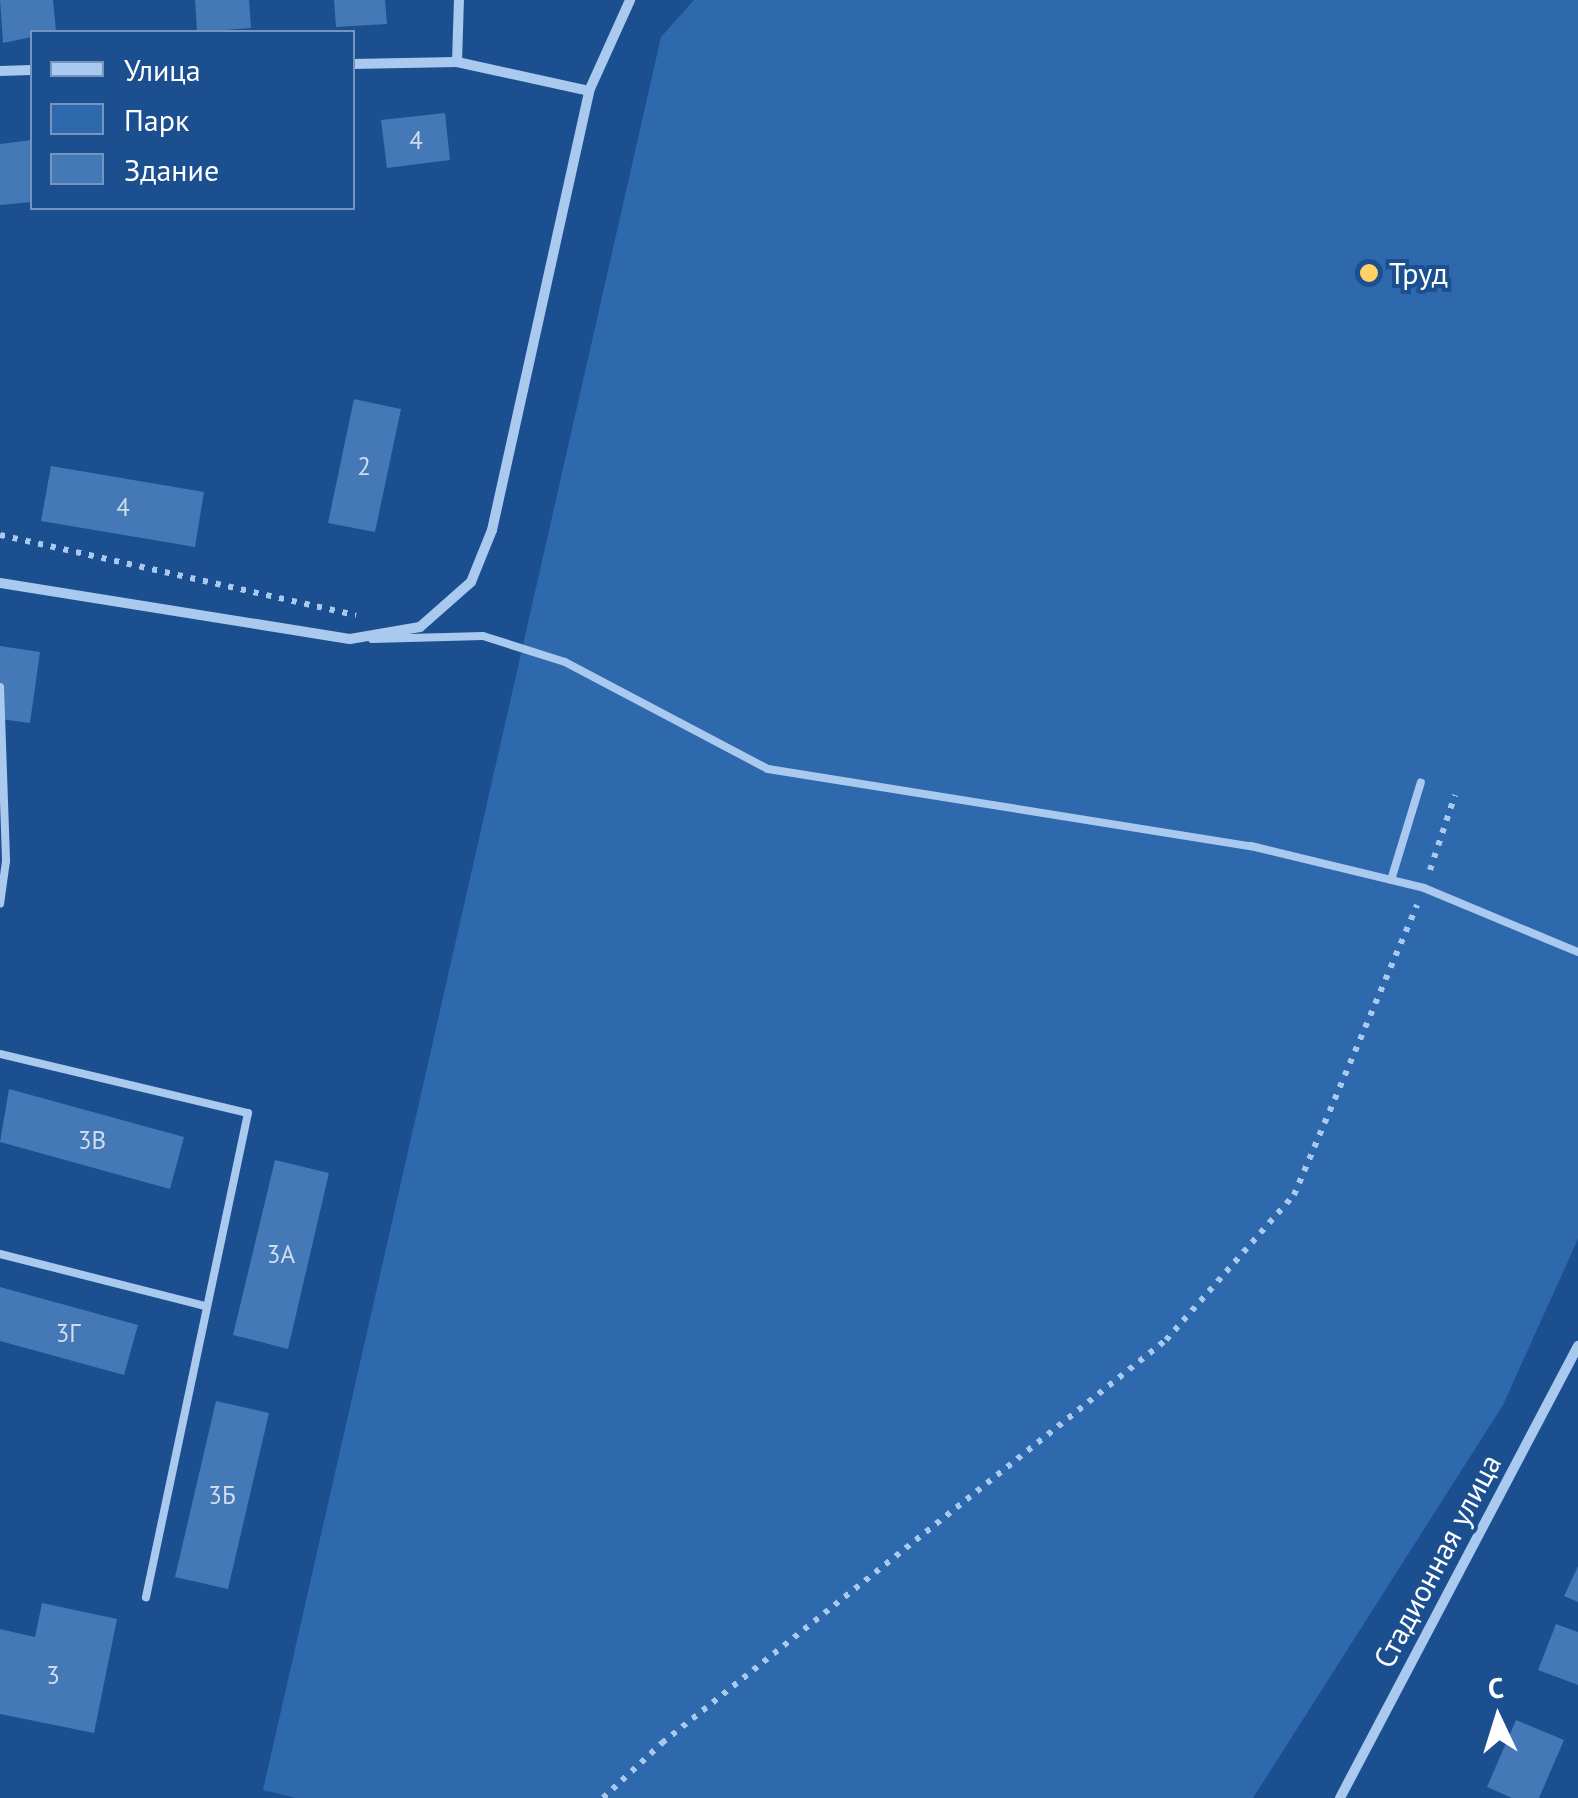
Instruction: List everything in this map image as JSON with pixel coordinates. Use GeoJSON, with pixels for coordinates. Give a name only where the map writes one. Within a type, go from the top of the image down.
{"type":"FeatureCollection","features":[{"type":"Feature","properties":{"kind":"street"},"geometry":{"type":"LineString","coordinates":[[457,62],[459,0]]}},
{"type":"Feature","properties":{"kind":"street"},"geometry":{"type":"LineString","coordinates":[[0,583],[350,640],[420,627],[471,582],[492,530],[589,91],[630,0]]}},
{"type":"Feature","properties":{"kind":"street"},"geometry":{"type":"LineString","coordinates":[[355,64],[457,62],[589,91]]}},
{"type":"Feature","properties":{"kind":"street"},"geometry":{"type":"LineString","coordinates":[[0,71],[30,70]]}},
{"type":"Feature","properties":{"kind":"street","name":"Стадионная улица"},"geometry":{"type":"LineString","coordinates":[[1343,1797],[1578,1346]]}},
{"type":"Feature","properties":{"kind":"lane"},"geometry":{"type":"LineString","coordinates":[[350,640],[483,636],[565,662],[768,769],[1252,846],[1424,888],[1578,952]]}},
{"type":"Feature","properties":{"kind":"lane"},"geometry":{"type":"LineString","coordinates":[[0,687],[6,861],[0,904]]}},
{"type":"Feature","properties":{"kind":"lane"},"geometry":{"type":"LineString","coordinates":[[1391,880],[1420,782]]}},
{"type":"Feature","properties":{"kind":"lane"},"geometry":{"type":"LineString","coordinates":[[0,1054],[248,1112],[146,1597]]}},
{"type":"Feature","properties":{"kind":"lane"},"geometry":{"type":"LineString","coordinates":[[0,1254],[206,1306]]}},
{"type":"Feature","properties":{"kind":"path"},"geometry":{"type":"LineString","coordinates":[[0,535],[363,616]]}},
{"type":"Feature","properties":{"kind":"path"},"geometry":{"type":"LineString","coordinates":[[603,1798],[662,1743],[1166,1340],[1294,1195],[1424,888],[1455,796]]}},
{"type":"Feature","properties":{"kind":"green space"},"geometry":{"type":"Polygon","coordinates":[[[694,0],[1578,0],[1578,1239],[1503,1405],[1253,1798],[296,1798],[263,1790],[661,37],[694,0]]]}},
{"type":"Feature","properties":{"kind":"building"},"geometry":{"type":"Polygon","coordinates":[[[0,0],[53,0],[56,30],[30,30],[30,37],[3,43],[0,0]]]}},
{"type":"Feature","properties":{"kind":"building"},"geometry":{"type":"Polygon","coordinates":[[[195,0],[249,0],[251,28],[197,30],[195,0]]]}},
{"type":"Feature","properties":{"kind":"building"},"geometry":{"type":"Polygon","coordinates":[[[334,0],[385,0],[387,24],[336,27],[334,0]]]}},
{"type":"Feature","properties":{"kind":"building"},"geometry":{"type":"Polygon","coordinates":[[[445,113],[450,160],[387,168],[381,120],[445,113]]]}},
{"type":"Feature","properties":{"kind":"building"},"geometry":{"type":"Polygon","coordinates":[[[30,140],[30,202],[0,205],[0,144],[30,140]]]}},
{"type":"Feature","properties":{"kind":"building"},"geometry":{"type":"Polygon","coordinates":[[[354,399],[401,409],[375,532],[328,523],[354,399]]]}},
{"type":"Feature","properties":{"kind":"building"},"geometry":{"type":"Polygon","coordinates":[[[51,466],[204,492],[195,547],[41,521],[51,466]]]}},
{"type":"Feature","properties":{"kind":"building"},"geometry":{"type":"Polygon","coordinates":[[[0,646],[40,652],[30,723],[0,719],[0,646]]]}},
{"type":"Feature","properties":{"kind":"building"},"geometry":{"type":"Polygon","coordinates":[[[9,1089],[184,1137],[170,1189],[0,1142],[9,1089]]]}},
{"type":"Feature","properties":{"kind":"building"},"geometry":{"type":"Polygon","coordinates":[[[275,1160],[329,1173],[288,1349],[233,1335],[275,1160]]]}},
{"type":"Feature","properties":{"kind":"building"},"geometry":{"type":"Polygon","coordinates":[[[0,1287],[138,1325],[124,1375],[0,1341],[0,1287]]]}},
{"type":"Feature","properties":{"kind":"building"},"geometry":{"type":"Polygon","coordinates":[[[216,1401],[269,1413],[228,1589],[175,1577],[216,1401]]]}},
{"type":"Feature","properties":{"kind":"building"},"geometry":{"type":"Polygon","coordinates":[[[1578,1566],[1578,1602],[1564,1596],[1578,1566]]]}},
{"type":"Feature","properties":{"kind":"building"},"geometry":{"type":"Polygon","coordinates":[[[42,1603],[117,1619],[94,1733],[0,1714],[0,1629],[35,1637],[42,1603]]]}},
{"type":"Feature","properties":{"kind":"building"},"geometry":{"type":"Polygon","coordinates":[[[1556,1624],[1578,1632],[1578,1685],[1538,1670],[1556,1624]]]}},
{"type":"Feature","properties":{"kind":"building"},"geometry":{"type":"Polygon","coordinates":[[[1516,1720],[1564,1740],[1539,1798],[1512,1798],[1487,1787],[1516,1720]]]}},
{"type":"Feature","properties":{"kind":"place","name":"Труд"},"geometry":{"type":"Point","coordinates":[1369,273]}}]}
